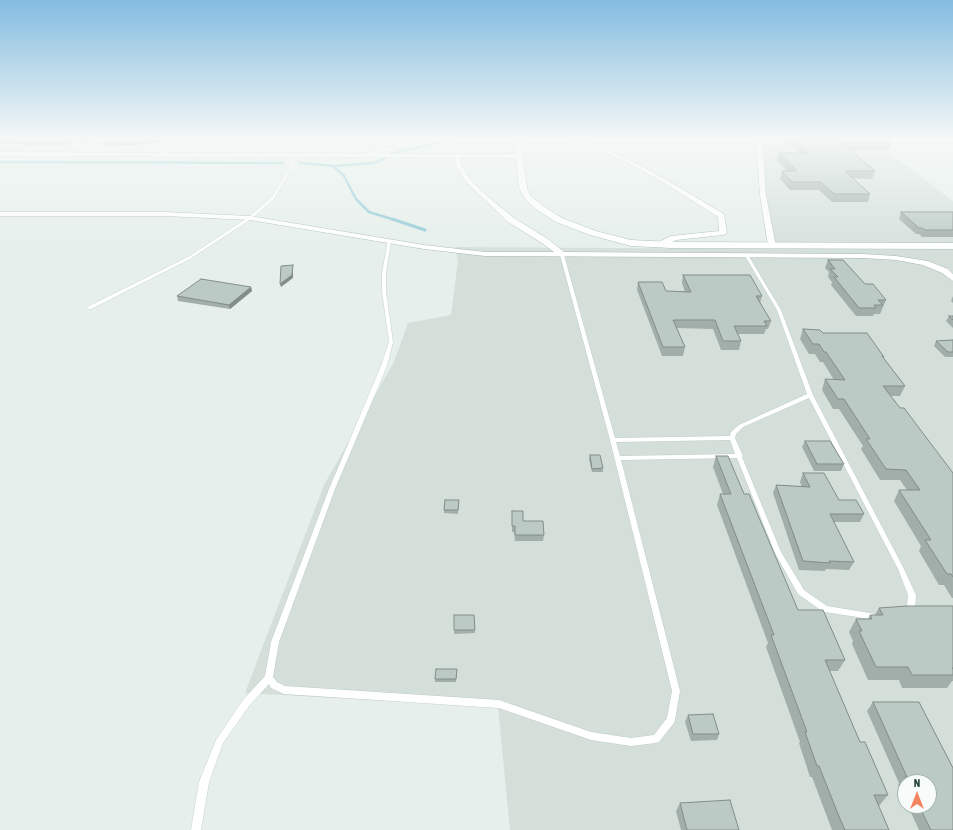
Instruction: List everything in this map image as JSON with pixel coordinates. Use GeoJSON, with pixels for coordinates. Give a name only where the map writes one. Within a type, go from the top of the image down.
{"type":"FeatureCollection","features":[{"type":"Feature","properties":{"kind":"street"},"geometry":{"type":"LineString","coordinates":[[466,178],[511,220],[545,241],[562,255]]}},
{"type":"Feature","properties":{"kind":"street"},"geometry":{"type":"LineString","coordinates":[[522,178],[523,188],[528,197],[540,208],[559,220],[593,233],[631,243],[660,245],[953,246]]}},
{"type":"Feature","properties":{"kind":"street"},"geometry":{"type":"LineString","coordinates":[[658,178],[721,216],[723,233],[674,238],[660,245]]}},
{"type":"Feature","properties":{"kind":"street"},"geometry":{"type":"LineString","coordinates":[[762,178],[763,194],[772,246]]}},
{"type":"Feature","properties":{"kind":"street"},"geometry":{"type":"LineString","coordinates":[[0,214],[165,214],[250,218],[424,247],[485,254],[863,256],[896,258],[925,263],[945,271],[953,278]]}},
{"type":"Feature","properties":{"kind":"lane"},"geometry":{"type":"LineString","coordinates":[[89,308],[189,258],[250,218],[273,198],[285,178]]}},
{"type":"Feature","properties":{"kind":"lane"},"geometry":{"type":"LineString","coordinates":[[196,830],[204,782],[220,740],[246,703],[268,678],[275,642],[332,489],[384,366],[391,342],[384,291],[384,273],[389,241]]}},
{"type":"Feature","properties":{"kind":"lane"},"geometry":{"type":"LineString","coordinates":[[268,678],[274,685],[284,690],[499,704],[591,736],[631,742],[656,739],[671,720],[676,691],[613,440],[562,255]]}},
{"type":"Feature","properties":{"kind":"lane"},"geometry":{"type":"LineString","coordinates":[[747,256],[779,310],[810,395],[901,569],[912,595],[911,608],[902,613]]}},
{"type":"Feature","properties":{"kind":"lane"},"geometry":{"type":"LineString","coordinates":[[810,395],[741,426],[733,433],[732,438],[778,553],[801,592],[825,610],[874,617],[882,616]]}},
{"type":"Feature","properties":{"kind":"lane"},"geometry":{"type":"LineString","coordinates":[[613,440],[732,438]]}},
{"type":"Feature","properties":{"kind":"lane"},"geometry":{"type":"LineString","coordinates":[[617,458],[740,456]]}},
{"type":"Feature","properties":{"kind":"shaded area"},"geometry":{"type":"Polygon","coordinates":[[[763,178],[922,178],[953,201],[953,830],[510,830],[498,707],[245,693],[324,485],[394,362],[408,323],[451,315],[458,261],[455,247],[777,249],[766,228],[763,178]]]}},
{"type":"Feature","properties":{"kind":"building"},"geometry":{"type":"Polygon","coordinates":[[[788,178],[852,178],[870,194],[834,194],[821,182],[792,182],[788,178]]]}},
{"type":"Feature","properties":{"kind":"building"},"geometry":{"type":"Polygon","coordinates":[[[901,212],[953,212],[953,230],[925,230],[919,228],[901,212]]]}},
{"type":"Feature","properties":{"kind":"building"},"geometry":{"type":"Polygon","coordinates":[[[828,260],[843,260],[865,284],[873,284],[886,300],[878,300],[883,305],[874,305],[876,308],[859,308],[834,277],[838,277],[830,269],[835,269],[828,260]]]}},
{"type":"Feature","properties":{"kind":"building"},"geometry":{"type":"Polygon","coordinates":[[[293,265],[292,275],[280,284],[281,266],[293,265]]]}},
{"type":"Feature","properties":{"kind":"building"},"geometry":{"type":"Polygon","coordinates":[[[683,275],[750,275],[762,296],[756,296],[771,321],[764,321],[767,326],[734,326],[741,341],[723,341],[715,320],[673,320],[685,347],[663,347],[638,282],[662,282],[666,291],[691,292],[683,275]]]}},
{"type":"Feature","properties":{"kind":"building"},"geometry":{"type":"Polygon","coordinates":[[[201,279],[251,287],[229,305],[177,296],[201,279]]]}},
{"type":"Feature","properties":{"kind":"building"},"geometry":{"type":"Polygon","coordinates":[[[803,329],[820,330],[823,333],[867,333],[884,357],[882,356],[905,386],[883,386],[900,408],[904,408],[953,473],[953,577],[951,574],[947,574],[925,540],[931,540],[899,490],[920,490],[906,470],[886,469],[866,439],[870,439],[844,399],[838,399],[825,379],[845,380],[826,352],[824,352],[819,344],[813,344],[803,329]]]}},
{"type":"Feature","properties":{"kind":"building"},"geometry":{"type":"Polygon","coordinates":[[[953,340],[953,352],[948,352],[936,341],[953,340]]]}},
{"type":"Feature","properties":{"kind":"building"},"geometry":{"type":"Polygon","coordinates":[[[805,441],[830,441],[844,464],[817,464],[805,441]]]}},
{"type":"Feature","properties":{"kind":"building"},"geometry":{"type":"Polygon","coordinates":[[[590,455],[600,455],[603,468],[592,469],[590,455]]]}},
{"type":"Feature","properties":{"kind":"building"},"geometry":{"type":"Polygon","coordinates":[[[716,456],[728,456],[744,494],[749,494],[798,610],[823,610],[845,660],[825,660],[860,742],[865,742],[888,795],[874,795],[889,830],[845,830],[819,766],[817,766],[805,732],[807,732],[771,635],[774,635],[720,494],[731,494],[716,456]]]}},
{"type":"Feature","properties":{"kind":"building"},"geometry":{"type":"Polygon","coordinates":[[[803,473],[824,473],[839,500],[856,500],[864,514],[830,514],[854,562],[829,561],[830,563],[803,561],[776,485],[810,487],[803,473]]]}},
{"type":"Feature","properties":{"kind":"building"},"geometry":{"type":"Polygon","coordinates":[[[445,500],[459,500],[458,510],[444,510],[445,500]]]}},
{"type":"Feature","properties":{"kind":"building"},"geometry":{"type":"Polygon","coordinates":[[[512,511],[523,511],[523,521],[543,521],[544,535],[515,535],[515,526],[512,526],[512,511]]]}},
{"type":"Feature","properties":{"kind":"building"},"geometry":{"type":"Polygon","coordinates":[[[907,606],[953,606],[953,675],[912,675],[908,667],[876,667],[859,631],[862,631],[856,619],[872,619],[870,615],[883,615],[879,608],[907,606]]]}},
{"type":"Feature","properties":{"kind":"building"},"geometry":{"type":"Polygon","coordinates":[[[454,615],[474,615],[475,630],[454,630],[454,615]]]}},
{"type":"Feature","properties":{"kind":"building"},"geometry":{"type":"Polygon","coordinates":[[[436,669],[457,669],[456,679],[435,679],[436,669]]]}},
{"type":"Feature","properties":{"kind":"building"},"geometry":{"type":"Polygon","coordinates":[[[873,702],[919,702],[953,768],[953,830],[931,830],[923,814],[937,814],[937,774],[906,774],[873,702]]]}},
{"type":"Feature","properties":{"kind":"building"},"geometry":{"type":"Polygon","coordinates":[[[713,714],[719,734],[693,734],[688,715],[713,714]]]}},
{"type":"Feature","properties":{"kind":"building"},"geometry":{"type":"Polygon","coordinates":[[[730,800],[739,830],[687,830],[680,803],[730,800]]]}},
{"type":"Feature","properties":{"kind":"waterway"},"geometry":{"type":"LineString","coordinates":[[345,178],[356,199],[369,212],[395,220]]}},
{"type":"Feature","properties":{"kind":"waterway"},"geometry":{"type":"LineString","coordinates":[[395,220],[425,230]]}}]}
